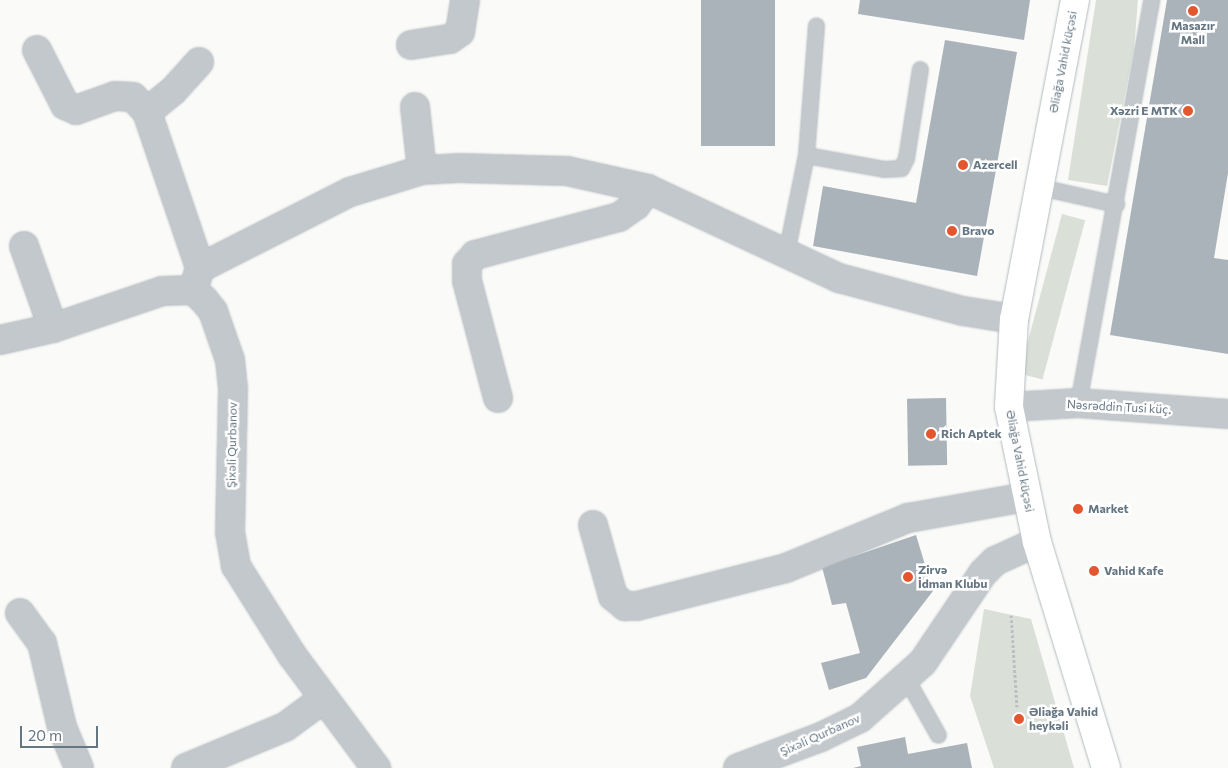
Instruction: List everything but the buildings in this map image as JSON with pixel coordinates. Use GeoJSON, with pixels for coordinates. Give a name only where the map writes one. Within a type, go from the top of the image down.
{"type":"FeatureCollection","features":[{"type":"Feature","properties":{"kind":"main road","name":"Əliağa Vahid küçəsi"},"geometry":{"type":"LineString","coordinates":[[1075,0],[1014,319],[1009,407],[1026,497],[1037,542],[1106,768]]}},
{"type":"Feature","properties":{"kind":"street"},"geometry":{"type":"LineString","coordinates":[[411,45],[450,39],[460,32],[465,0]]}},
{"type":"Feature","properties":{"kind":"street","name":"Şixəli Qurbanov"},"geometry":{"type":"LineString","coordinates":[[37,50],[65,105],[76,110],[115,96],[133,96],[147,112],[197,279],[213,311],[230,360],[233,390],[230,532],[236,566],[292,655],[376,768]]}},
{"type":"Feature","properties":{"kind":"street"},"geometry":{"type":"LineString","coordinates":[[147,112],[174,91],[199,62]]}},
{"type":"Feature","properties":{"kind":"street"},"geometry":{"type":"LineString","coordinates":[[415,106],[422,170]]}},
{"type":"Feature","properties":{"kind":"street"},"geometry":{"type":"LineString","coordinates":[[0,340],[53,328],[197,279],[350,192],[422,170],[567,171],[648,189],[839,278],[962,311],[1014,319]]}},
{"type":"Feature","properties":{"kind":"street"},"geometry":{"type":"LineString","coordinates":[[498,398],[467,281],[467,264],[476,255],[619,217],[636,205],[648,189]]}},
{"type":"Feature","properties":{"kind":"street"},"geometry":{"type":"LineString","coordinates":[[24,246],[53,328]]}},
{"type":"Feature","properties":{"kind":"street","name":"Nəsrəddin Tusi küç."},"geometry":{"type":"LineString","coordinates":[[1009,407],[1078,403],[1228,414]]}},
{"type":"Feature","properties":{"kind":"street"},"geometry":{"type":"LineString","coordinates":[[593,525],[613,596],[625,606],[637,606],[786,568],[908,518],[1026,497]]}},
{"type":"Feature","properties":{"kind":"street","name":"Şixəli Qurbanov"},"geometry":{"type":"LineString","coordinates":[[738,768],[771,762],[860,718],[923,662],[950,625],[982,573],[995,561],[1037,542]]}},
{"type":"Feature","properties":{"kind":"street"},"geometry":{"type":"LineString","coordinates":[[20,612],[42,643],[62,726],[79,768]]}},
{"type":"Feature","properties":{"kind":"street"},"geometry":{"type":"LineString","coordinates":[[186,768],[284,727],[324,699]]}},
{"type":"Feature","properties":{"kind":"lane"},"geometry":{"type":"LineString","coordinates":[[1078,403],[1116,204],[1150,0]]}},
{"type":"Feature","properties":{"kind":"lane"},"geometry":{"type":"LineString","coordinates":[[786,252],[806,155],[816,25]]}},
{"type":"Feature","properties":{"kind":"lane"},"geometry":{"type":"LineString","coordinates":[[806,155],[884,169],[901,168],[906,158],[920,69]]}},
{"type":"Feature","properties":{"kind":"lane"},"geometry":{"type":"LineString","coordinates":[[1040,187],[1116,204]]}},
{"type":"Feature","properties":{"kind":"lane"},"geometry":{"type":"LineString","coordinates":[[906,678],[938,735]]}},
{"type":"Feature","properties":{"kind":"path"},"geometry":{"type":"LineString","coordinates":[[1011,615],[1017,707]]}},
{"type":"Feature","properties":{"kind":"shaded area"},"geometry":{"type":"Polygon","coordinates":[[[1096,0],[1138,0],[1134,49],[1107,186],[1068,180],[1096,0]]]}},
{"type":"Feature","properties":{"kind":"shaded area"},"geometry":{"type":"Polygon","coordinates":[[[1062,214],[1085,220],[1042,380],[1019,373],[1062,214]]]}},
{"type":"Feature","properties":{"kind":"shaded area"},"geometry":{"type":"Polygon","coordinates":[[[984,609],[1031,619],[1074,768],[994,768],[970,696],[984,609]]]}},
{"type":"Feature","properties":{"kind":"place","name":"Masazır Mall"},"geometry":{"type":"Point","coordinates":[1193,11]}},
{"type":"Feature","properties":{"kind":"place","name":"Xəzri E MTK"},"geometry":{"type":"Point","coordinates":[1188,111]}},
{"type":"Feature","properties":{"kind":"place","name":"Azercell"},"geometry":{"type":"Point","coordinates":[963,165]}},
{"type":"Feature","properties":{"kind":"place","name":"Bravo"},"geometry":{"type":"Point","coordinates":[952,231]}},
{"type":"Feature","properties":{"kind":"place","name":"Rich Aptek"},"geometry":{"type":"Point","coordinates":[931,434]}},
{"type":"Feature","properties":{"kind":"place","name":"Market"},"geometry":{"type":"Point","coordinates":[1078,509]}},
{"type":"Feature","properties":{"kind":"place","name":"Vahid Kafe"},"geometry":{"type":"Point","coordinates":[1094,571]}},
{"type":"Feature","properties":{"kind":"place","name":"Zirvə İdman Klubu"},"geometry":{"type":"Point","coordinates":[908,577]}},
{"type":"Feature","properties":{"kind":"place","name":"Əliağa Vahid heykəli"},"geometry":{"type":"Point","coordinates":[1019,719]}}]}
